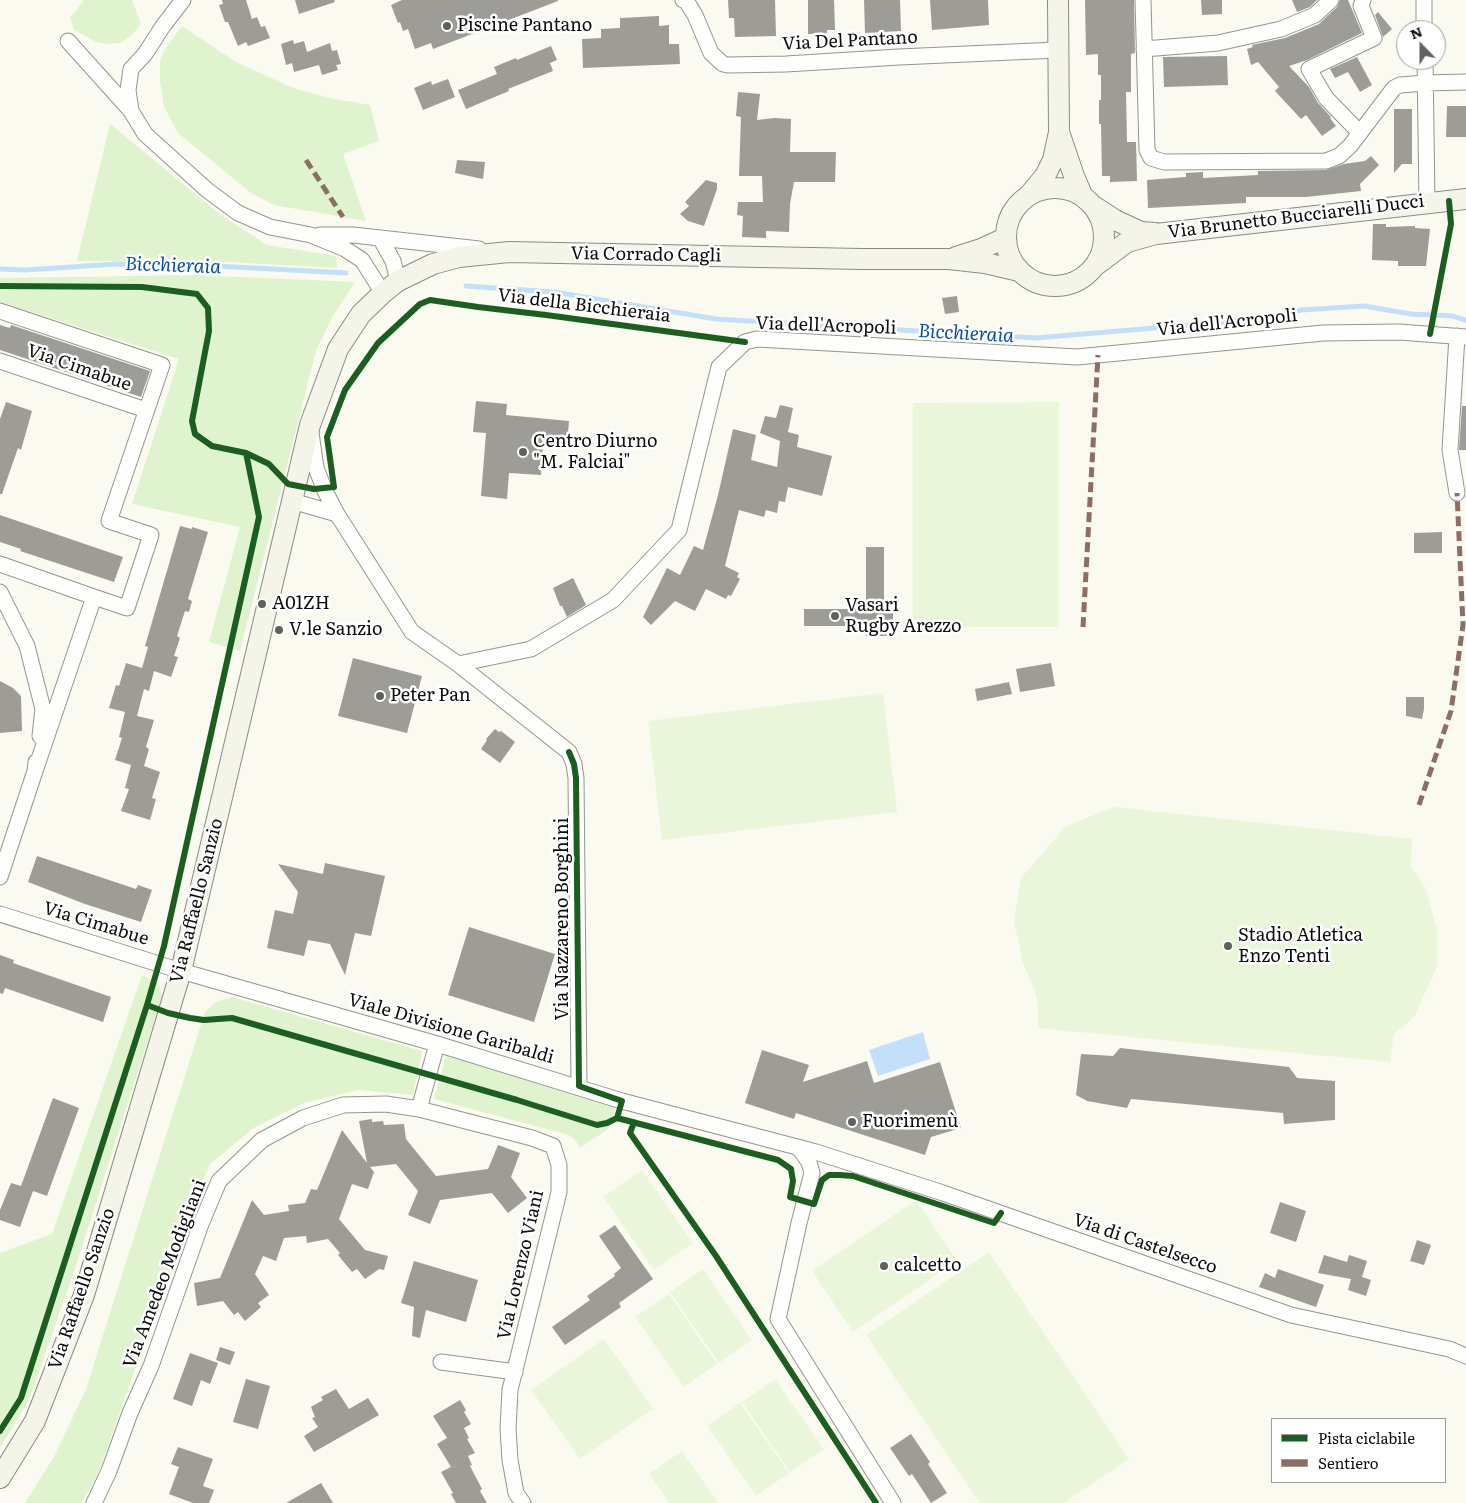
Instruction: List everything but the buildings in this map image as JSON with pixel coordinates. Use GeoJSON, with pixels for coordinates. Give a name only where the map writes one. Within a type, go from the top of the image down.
{"type":"FeatureCollection","features":[{"type":"Feature","properties":{"kind":"main road"},"geometry":{"type":"LineString","coordinates":[[1058,0],[1059,132],[1053,160],[1045,176],[1012,212],[1005,238],[1009,255],[1019,271],[1030,280],[1044,285],[1058,286],[1072,283],[1085,277],[1095,266],[1102,252],[1105,236],[1102,220],[1074,176],[1059,132]]}},
{"type":"Feature","properties":{"kind":"main road"},"geometry":{"type":"LineString","coordinates":[[1030,194],[1043,189],[1057,187],[1070,189],[1088,200]]}},
{"type":"Feature","properties":{"kind":"main road","name":"Via Brunetto Bucciarelli Ducci"},"geometry":{"type":"LineString","coordinates":[[1095,266],[1127,242],[1156,234],[1466,199]]}},
{"type":"Feature","properties":{"kind":"main road","name":"Via Brunetto Bucciarelli Ducci"},"geometry":{"type":"LineString","coordinates":[[1088,200],[1115,220],[1141,232],[1156,234]]}},
{"type":"Feature","properties":{"kind":"main road","name":"Via Corrado Cagli"},"geometry":{"type":"LineString","coordinates":[[949,259],[1005,238]]}},
{"type":"Feature","properties":{"kind":"main road","name":"Via Corrado Cagli"},"geometry":{"type":"LineString","coordinates":[[361,314],[391,287],[433,264],[459,257],[509,252],[852,259],[949,259],[985,263],[1019,271]]}},
{"type":"Feature","properties":{"kind":"main road","name":"Via Raffaello Sanzio"},"geometry":{"type":"LineString","coordinates":[[0,1478],[34,1421],[84,1295],[181,971],[310,425],[338,349],[361,314]]}},
{"type":"Feature","properties":{"kind":"street"},"geometry":{"type":"LineString","coordinates":[[131,110],[128,90],[131,69],[145,54],[183,0]]}},
{"type":"Feature","properties":{"kind":"street","name":"Via Del Pantano"},"geometry":{"type":"LineString","coordinates":[[683,0],[687,2],[695,15],[711,53],[722,64],[728,65],[786,64],[1058,50]]}},
{"type":"Feature","properties":{"kind":"street"},"geometry":{"type":"LineString","coordinates":[[1142,0],[1147,150],[1151,158],[1164,162],[1326,161],[1339,156],[1350,146],[1394,88],[1400,85],[1425,82],[1466,82]]}},
{"type":"Feature","properties":{"kind":"street"},"geometry":{"type":"LineString","coordinates":[[1144,49],[1218,43],[1281,29],[1315,15],[1331,0]]}},
{"type":"Feature","properties":{"kind":"street"},"geometry":{"type":"LineString","coordinates":[[1359,132],[1326,98],[1309,68],[1374,38],[1361,6],[1363,0]]}},
{"type":"Feature","properties":{"kind":"street"},"geometry":{"type":"LineString","coordinates":[[1424,0],[1424,20]]}},
{"type":"Feature","properties":{"kind":"street"},"geometry":{"type":"LineString","coordinates":[[68,42],[131,110],[145,134],[208,190],[238,213],[270,226],[311,236],[345,249],[362,260],[391,287]]}},
{"type":"Feature","properties":{"kind":"street"},"geometry":{"type":"LineString","coordinates":[[1425,70],[1427,202]]}},
{"type":"Feature","properties":{"kind":"street"},"geometry":{"type":"LineString","coordinates":[[311,236],[353,235],[509,252]]}},
{"type":"Feature","properties":{"kind":"street"},"geometry":{"type":"LineString","coordinates":[[380,238],[393,261],[391,287]]}},
{"type":"Feature","properties":{"kind":"street"},"geometry":{"type":"LineString","coordinates":[[0,311],[162,364],[109,521],[151,535],[127,608],[0,564]]}},
{"type":"Feature","properties":{"kind":"street","name":"Via dell'Acropoli"},"geometry":{"type":"LineString","coordinates":[[458,664],[531,649],[613,600],[679,530],[719,367],[745,342],[757,339],[1077,357],[1323,333],[1400,332],[1461,337]]}},
{"type":"Feature","properties":{"kind":"street"},"geometry":{"type":"LineString","coordinates":[[1457,493],[1450,450],[1461,337]]}},
{"type":"Feature","properties":{"kind":"street","name":"Via Cimabue"},"geometry":{"type":"LineString","coordinates":[[0,361],[146,410]]}},
{"type":"Feature","properties":{"kind":"street"},"geometry":{"type":"LineString","coordinates":[[310,425],[316,468],[337,514],[412,632],[458,664]]}},
{"type":"Feature","properties":{"kind":"street"},"geometry":{"type":"LineString","coordinates":[[292,501],[337,514]]}},
{"type":"Feature","properties":{"kind":"street"},"geometry":{"type":"LineString","coordinates":[[0,592],[27,646],[43,709],[35,771]]}},
{"type":"Feature","properties":{"kind":"street"},"geometry":{"type":"LineString","coordinates":[[0,877],[94,597]]}},
{"type":"Feature","properties":{"kind":"street","name":"Via Nazzareno Borghini"},"geometry":{"type":"LineString","coordinates":[[458,664],[569,752],[574,764],[576,778],[579,1086]]}},
{"type":"Feature","properties":{"kind":"street","name":"Via Cimabue"},"geometry":{"type":"LineString","coordinates":[[0,914],[181,971]]}},
{"type":"Feature","properties":{"kind":"street","name":"Viale Divisione Garibaldi"},"geometry":{"type":"LineString","coordinates":[[181,971],[437,1044],[631,1103],[816,1152]]}},
{"type":"Feature","properties":{"kind":"street"},"geometry":{"type":"LineString","coordinates":[[419,1109],[437,1044]]}},
{"type":"Feature","properties":{"kind":"street","name":"Via Amedeo Modigliani"},"geometry":{"type":"LineString","coordinates":[[94,1503],[151,1366],[201,1224],[219,1181],[262,1140],[303,1118],[343,1105],[386,1104],[419,1109],[532,1138],[553,1146],[559,1165]]}},
{"type":"Feature","properties":{"kind":"street"},"geometry":{"type":"LineString","coordinates":[[798,1147],[809,1162],[812,1173],[778,1319],[893,1503]]}},
{"type":"Feature","properties":{"kind":"street","name":"Via di Castelsecco"},"geometry":{"type":"LineString","coordinates":[[816,1152],[951,1196],[1292,1315],[1449,1349],[1466,1356]]}},
{"type":"Feature","properties":{"kind":"street"},"geometry":{"type":"LineString","coordinates":[[812,1173],[826,1164],[845,1161]]}},
{"type":"Feature","properties":{"kind":"street","name":"Via Lorenzo Viani"},"geometry":{"type":"LineString","coordinates":[[523,1503],[516,1493],[510,1460],[508,1429],[510,1390],[559,1192],[559,1165]]}},
{"type":"Feature","properties":{"kind":"street"},"geometry":{"type":"LineString","coordinates":[[441,1362],[515,1372]]}},
{"type":"Feature","properties":{"kind":"green space"},"geometry":{"type":"Polygon","coordinates":[[[84,0],[132,0],[141,24],[132,35],[120,43],[106,44],[96,42],[74,30],[70,17],[84,0]]]}},
{"type":"Feature","properties":{"kind":"green space"},"geometry":{"type":"Polygon","coordinates":[[[182,26],[236,62],[296,89],[330,98],[370,105],[379,141],[343,154],[366,221],[274,205],[251,193],[178,133],[164,107],[160,81],[160,61],[163,52],[182,26]]]}},
{"type":"Feature","properties":{"kind":"green space"},"geometry":{"type":"Polygon","coordinates":[[[110,124],[221,215],[267,245],[336,256],[337,268],[209,261],[77,261],[110,124]]]}},
{"type":"Feature","properties":{"kind":"green space"},"geometry":{"type":"Polygon","coordinates":[[[196,275],[355,282],[333,316],[316,351],[240,651],[209,642],[240,527],[132,504],[179,359],[0,302],[0,278],[196,275]]]}},
{"type":"Feature","properties":{"kind":"green space"},"geometry":{"type":"Polygon","coordinates":[[[1059,402],[1059,627],[913,627],[913,403],[1059,402]]]}},
{"type":"Feature","properties":{"kind":"green space"},"geometry":{"type":"Polygon","coordinates":[[[883,693],[897,812],[662,840],[648,721],[883,693]]]}},
{"type":"Feature","properties":{"kind":"green space","name":"Stadio Atletica Enzo Tenti"},"geometry":{"type":"Polygon","coordinates":[[[1114,807],[1412,839],[1411,866],[1426,889],[1437,930],[1437,967],[1414,1017],[1394,1034],[1390,1062],[1038,1028],[1038,1003],[1023,963],[1014,921],[1021,878],[1066,826],[1114,807]]]}},
{"type":"Feature","properties":{"kind":"green space"},"geometry":{"type":"Polygon","coordinates":[[[142,975],[159,984],[162,996],[75,1269],[29,1400],[0,1448],[0,1253],[52,1234],[142,975]]]}},
{"type":"Feature","properties":{"kind":"green space"},"geometry":{"type":"Polygon","coordinates":[[[232,997],[422,1051],[413,1095],[358,1090],[304,1103],[255,1127],[210,1164],[196,1196],[97,1477],[81,1503],[25,1503],[55,1455],[86,1389],[205,1012],[215,1003],[232,997]]]}},
{"type":"Feature","properties":{"kind":"green space"},"geometry":{"type":"Polygon","coordinates":[[[446,1056],[616,1107],[608,1129],[580,1148],[569,1135],[434,1099],[446,1056]]]}},
{"type":"Feature","properties":{"kind":"green space"},"geometry":{"type":"Polygon","coordinates":[[[642,1170],[693,1243],[654,1270],[603,1197],[642,1170]]]}},
{"type":"Feature","properties":{"kind":"green space","name":"calcetto"},"geometry":{"type":"Polygon","coordinates":[[[916,1200],[957,1261],[853,1332],[812,1271],[916,1200]]]}},
{"type":"Feature","properties":{"kind":"green space"},"geometry":{"type":"Polygon","coordinates":[[[989,1252],[1129,1459],[1063,1503],[980,1503],[866,1335],[989,1252]]]}},
{"type":"Feature","properties":{"kind":"green space"},"geometry":{"type":"Polygon","coordinates":[[[703,1269],[752,1340],[719,1363],[670,1292],[703,1269]]]}},
{"type":"Feature","properties":{"kind":"green space"},"geometry":{"type":"Polygon","coordinates":[[[669,1294],[717,1364],[684,1387],[635,1317],[669,1294]]]}},
{"type":"Feature","properties":{"kind":"green space"},"geometry":{"type":"Polygon","coordinates":[[[604,1339],[653,1409],[580,1459],[531,1390],[604,1339]]]}},
{"type":"Feature","properties":{"kind":"green space"},"geometry":{"type":"Polygon","coordinates":[[[775,1379],[824,1449],[790,1472],[742,1402],[775,1379]]]}},
{"type":"Feature","properties":{"kind":"green space"},"geometry":{"type":"Polygon","coordinates":[[[740,1403],[789,1473],[756,1496],[707,1426],[740,1403]]]}},
{"type":"Feature","properties":{"kind":"green space"},"geometry":{"type":"Polygon","coordinates":[[[682,1451],[718,1503],[669,1503],[649,1474],[682,1451]]]}},
{"type":"Feature","properties":{"kind":"water"},"geometry":{"type":"Polygon","coordinates":[[[923,1032],[930,1059],[878,1076],[869,1050],[923,1032]]]}},
{"type":"Feature","properties":{"kind":"waterway","name":"Bicchieraia"},"geometry":{"type":"LineString","coordinates":[[0,269],[25,270],[117,264],[198,265],[346,273]]}},
{"type":"Feature","properties":{"kind":"waterway","name":"Bicchieraia"},"geometry":{"type":"LineString","coordinates":[[466,286],[554,292],[716,319],[1036,338],[1261,319],[1302,310],[1364,306],[1411,314],[1452,316],[1466,320]]}},
{"type":"Feature","properties":{"kind":"marked path"},"geometry":{"type":"LineString","coordinates":[[306,160],[343,217]]}},
{"type":"Feature","properties":{"kind":"marked path"},"geometry":{"type":"LineString","coordinates":[[1083,627],[1098,355]]}},
{"type":"Feature","properties":{"kind":"marked path"},"geometry":{"type":"LineString","coordinates":[[1419,805],[1451,711],[1463,625],[1457,493]]}},
{"type":"Feature","properties":{"kind":"cycle path"},"geometry":{"type":"LineString","coordinates":[[1430,334],[1451,224],[1449,201]]}},
{"type":"Feature","properties":{"kind":"cycle path","name":"Via della Bicchieraia"},"geometry":{"type":"LineString","coordinates":[[0,286],[142,287],[197,294],[208,308],[209,331],[192,421],[195,434],[212,446],[246,453],[269,464],[288,484],[314,489],[334,487],[327,437],[345,390],[378,343],[420,304],[430,300],[745,342]]}},
{"type":"Feature","properties":{"kind":"cycle path"},"geometry":{"type":"LineString","coordinates":[[0,1431],[21,1398],[147,1005],[164,946],[259,517],[246,453]]}},
{"type":"Feature","properties":{"kind":"cycle path"},"geometry":{"type":"LineString","coordinates":[[569,752],[574,764],[576,778],[579,1086],[622,1101],[617,1118],[778,1160],[791,1169],[793,1181],[790,1197],[814,1204],[822,1180],[829,1175],[840,1175],[853,1176],[994,1223],[1001,1213]]}},
{"type":"Feature","properties":{"kind":"cycle path"},"geometry":{"type":"LineString","coordinates":[[147,1005],[168,1013],[190,1018],[204,1020],[232,1018],[597,1125],[617,1118]]}},
{"type":"Feature","properties":{"kind":"cycle path"},"geometry":{"type":"LineString","coordinates":[[634,1122],[630,1133],[716,1256],[876,1503]]}},
{"type":"Feature","properties":{"kind":"place","name":"Piscine Pantano"},"geometry":{"type":"Point","coordinates":[447,26]}},
{"type":"Feature","properties":{"kind":"place","name":"Centro Diurno \"M. Falciai\""},"geometry":{"type":"Point","coordinates":[523,452]}},
{"type":"Feature","properties":{"kind":"place","name":"A01ZH"},"geometry":{"type":"Point","coordinates":[262,604]}},
{"type":"Feature","properties":{"kind":"place","name":"Vasari Rugby Arezzo"},"geometry":{"type":"Point","coordinates":[835,616]}},
{"type":"Feature","properties":{"kind":"place","name":"V.le Sanzio"},"geometry":{"type":"Point","coordinates":[279,630]}},
{"type":"Feature","properties":{"kind":"place","name":"Peter Pan"},"geometry":{"type":"Point","coordinates":[380,696]}},
{"type":"Feature","properties":{"kind":"place","name":"Stadio Atletica Enzo Tenti"},"geometry":{"type":"Point","coordinates":[1228,946]}},
{"type":"Feature","properties":{"kind":"place","name":"Fuorimenù"},"geometry":{"type":"Point","coordinates":[852,1122]}},
{"type":"Feature","properties":{"kind":"place","name":"calcetto"},"geometry":{"type":"Point","coordinates":[884,1266]}}]}
